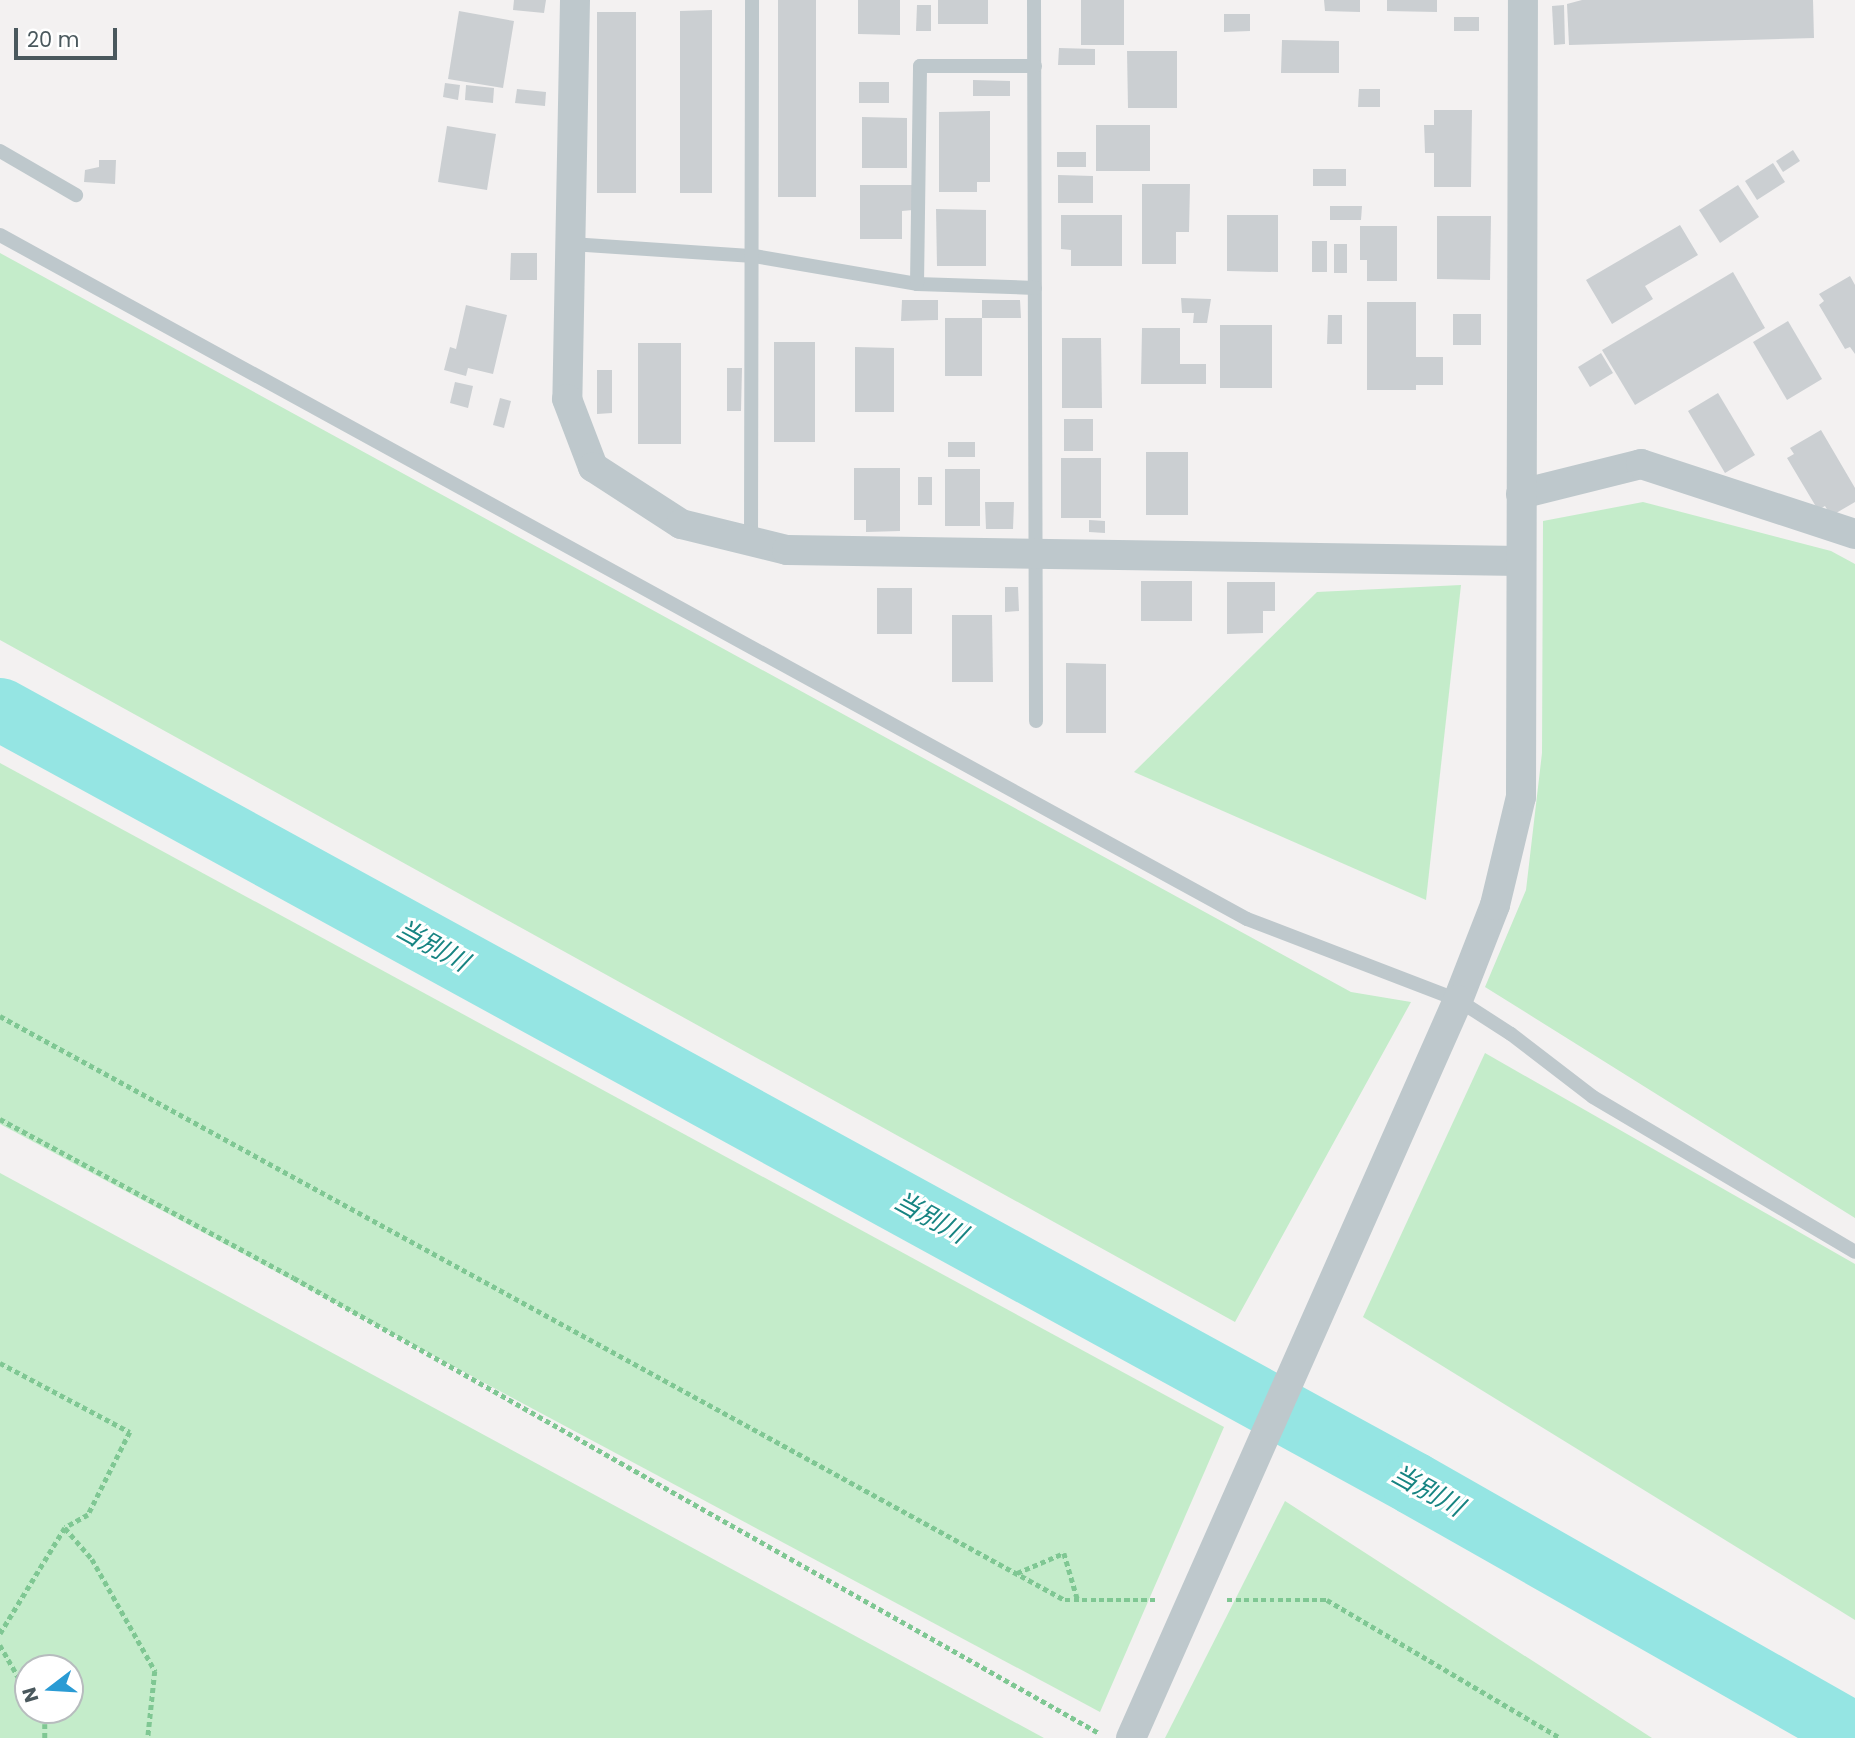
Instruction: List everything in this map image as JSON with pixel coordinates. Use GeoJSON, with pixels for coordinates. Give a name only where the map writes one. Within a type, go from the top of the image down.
{"type":"FeatureCollection","features":[{"type":"Feature","properties":{"kind":"street"},"geometry":{"type":"LineString","coordinates":[[575,0],[567,400],[593,467],[681,524],[787,550],[1521,561]]}},
{"type":"Feature","properties":{"kind":"street"},"geometry":{"type":"LineString","coordinates":[[1131,1738],[1458,1000],[1495,905],[1521,797],[1523,0]]}},
{"type":"Feature","properties":{"kind":"street"},"geometry":{"type":"LineString","coordinates":[[1521,494],[1641,464],[1855,534]]}},
{"type":"Feature","properties":{"kind":"lane"},"geometry":{"type":"LineString","coordinates":[[751,541],[754,256],[752,0]]}},
{"type":"Feature","properties":{"kind":"lane"},"geometry":{"type":"LineString","coordinates":[[1034,0],[1036,721]]}},
{"type":"Feature","properties":{"kind":"lane"},"geometry":{"type":"LineString","coordinates":[[917,284],[920,66],[1034,66]]}},
{"type":"Feature","properties":{"kind":"lane"},"geometry":{"type":"LineString","coordinates":[[0,151],[76,195]]}},
{"type":"Feature","properties":{"kind":"lane"},"geometry":{"type":"LineString","coordinates":[[0,235],[1247,919],[1458,1000],[1511,1034],[1593,1097],[1855,1252]]}},
{"type":"Feature","properties":{"kind":"lane"},"geometry":{"type":"LineString","coordinates":[[571,244],[754,256],[917,284],[1035,288]]}},
{"type":"Feature","properties":{"kind":"path"},"geometry":{"type":"LineString","coordinates":[[0,1016],[1065,1601],[1161,1600]]}},
{"type":"Feature","properties":{"kind":"path"},"geometry":{"type":"LineString","coordinates":[[0,1119],[294,1278],[1105,1738]]}},
{"type":"Feature","properties":{"kind":"path"},"geometry":{"type":"LineString","coordinates":[[0,1363],[130,1432],[89,1516],[65,1528],[0,1634]]}},
{"type":"Feature","properties":{"kind":"path"},"geometry":{"type":"LineString","coordinates":[[65,1528],[92,1559],[155,1671],[148,1738]]}},
{"type":"Feature","properties":{"kind":"path"},"geometry":{"type":"LineString","coordinates":[[1016,1573],[1064,1553],[1077,1601]]}},
{"type":"Feature","properties":{"kind":"path"},"geometry":{"type":"LineString","coordinates":[[1216,1600],[1328,1600],[1560,1738]]}},
{"type":"Feature","properties":{"kind":"path"},"geometry":{"type":"LineString","coordinates":[[0,1645],[14,1670]]}},
{"type":"Feature","properties":{"kind":"green space"},"geometry":{"type":"Polygon","coordinates":[[[0,253],[1351,992],[1411,1002],[1235,1322],[0,640],[0,253]]]}},
{"type":"Feature","properties":{"kind":"green space"},"geometry":{"type":"Polygon","coordinates":[[[1643,502],[1831,551],[1855,564],[1855,1218],[1485,987],[1526,890],[1542,753],[1543,521],[1643,502]]]}},
{"type":"Feature","properties":{"kind":"green space"},"geometry":{"type":"Polygon","coordinates":[[[1461,585],[1426,900],[1134,772],[1317,592],[1461,585]]]}},
{"type":"Feature","properties":{"kind":"green space"},"geometry":{"type":"Polygon","coordinates":[[[0,763],[1224,1427],[1100,1712],[0,1124],[0,763]]]}},
{"type":"Feature","properties":{"kind":"green space"},"geometry":{"type":"Polygon","coordinates":[[[1485,1053],[1855,1264],[1855,1620],[1363,1317],[1485,1053]]]}},
{"type":"Feature","properties":{"kind":"green space"},"geometry":{"type":"Polygon","coordinates":[[[0,1173],[1044,1738],[0,1738],[0,1173]]]}},
{"type":"Feature","properties":{"kind":"green space"},"geometry":{"type":"Polygon","coordinates":[[[1285,1501],[1652,1738],[1165,1738],[1285,1501]]]}},
{"type":"Feature","properties":{"kind":"building"},"geometry":{"type":"Polygon","coordinates":[[[514,0],[546,0],[544,13],[513,10],[514,0]]]}},
{"type":"Feature","properties":{"kind":"building"},"geometry":{"type":"Polygon","coordinates":[[[778,0],[816,0],[816,197],[778,197],[778,0]]]}},
{"type":"Feature","properties":{"kind":"building"},"geometry":{"type":"Polygon","coordinates":[[[858,0],[900,0],[900,35],[858,34],[858,0]]]}},
{"type":"Feature","properties":{"kind":"building"},"geometry":{"type":"Polygon","coordinates":[[[938,0],[988,0],[988,24],[938,24],[938,0]]]}},
{"type":"Feature","properties":{"kind":"building"},"geometry":{"type":"Polygon","coordinates":[[[1081,0],[1124,0],[1124,45],[1081,45],[1081,0]]]}},
{"type":"Feature","properties":{"kind":"building"},"geometry":{"type":"Polygon","coordinates":[[[1324,0],[1360,0],[1360,12],[1325,11],[1324,0]]]}},
{"type":"Feature","properties":{"kind":"building"},"geometry":{"type":"Polygon","coordinates":[[[1387,0],[1437,0],[1437,12],[1387,11],[1387,0]]]}},
{"type":"Feature","properties":{"kind":"building"},"geometry":{"type":"Polygon","coordinates":[[[1582,0],[1813,0],[1814,38],[1569,45],[1567,4],[1582,0]]]}},
{"type":"Feature","properties":{"kind":"building"},"geometry":{"type":"Polygon","coordinates":[[[917,5],[931,5],[931,31],[916,31],[917,5]]]}},
{"type":"Feature","properties":{"kind":"building"},"geometry":{"type":"Polygon","coordinates":[[[1564,5],[1565,44],[1554,45],[1552,6],[1564,5]]]}},
{"type":"Feature","properties":{"kind":"building"},"geometry":{"type":"Polygon","coordinates":[[[712,10],[712,193],[680,193],[680,11],[712,10]]]}},
{"type":"Feature","properties":{"kind":"building"},"geometry":{"type":"Polygon","coordinates":[[[459,11],[514,21],[503,88],[448,79],[459,11]]]}},
{"type":"Feature","properties":{"kind":"building"},"geometry":{"type":"Polygon","coordinates":[[[597,12],[636,12],[636,193],[597,193],[597,12]]]}},
{"type":"Feature","properties":{"kind":"building"},"geometry":{"type":"Polygon","coordinates":[[[1224,14],[1250,14],[1250,31],[1224,32],[1224,14]]]}},
{"type":"Feature","properties":{"kind":"building"},"geometry":{"type":"Polygon","coordinates":[[[1454,17],[1479,17],[1479,31],[1454,31],[1454,17]]]}},
{"type":"Feature","properties":{"kind":"building"},"geometry":{"type":"Polygon","coordinates":[[[1282,40],[1339,41],[1339,73],[1281,73],[1282,40]]]}},
{"type":"Feature","properties":{"kind":"building"},"geometry":{"type":"Polygon","coordinates":[[[1059,48],[1095,49],[1095,65],[1058,65],[1059,48]]]}},
{"type":"Feature","properties":{"kind":"building"},"geometry":{"type":"Polygon","coordinates":[[[1127,51],[1177,51],[1177,108],[1128,108],[1127,51]]]}},
{"type":"Feature","properties":{"kind":"building"},"geometry":{"type":"Polygon","coordinates":[[[973,80],[1010,81],[1010,96],[973,96],[973,80]]]}},
{"type":"Feature","properties":{"kind":"building"},"geometry":{"type":"Polygon","coordinates":[[[859,82],[889,82],[889,103],[859,103],[859,82]]]}},
{"type":"Feature","properties":{"kind":"building"},"geometry":{"type":"Polygon","coordinates":[[[445,83],[460,85],[458,100],[443,97],[445,83]]]}},
{"type":"Feature","properties":{"kind":"building"},"geometry":{"type":"Polygon","coordinates":[[[466,85],[494,88],[493,103],[465,100],[466,85]]]}},
{"type":"Feature","properties":{"kind":"building"},"geometry":{"type":"Polygon","coordinates":[[[517,89],[546,92],[545,106],[515,103],[517,89]]]}},
{"type":"Feature","properties":{"kind":"building"},"geometry":{"type":"Polygon","coordinates":[[[1359,89],[1380,89],[1380,107],[1358,107],[1359,89]]]}},
{"type":"Feature","properties":{"kind":"building"},"geometry":{"type":"Polygon","coordinates":[[[1434,110],[1472,110],[1471,187],[1434,187],[1434,153],[1425,153],[1424,125],[1434,125],[1434,110]]]}},
{"type":"Feature","properties":{"kind":"building"},"geometry":{"type":"Polygon","coordinates":[[[990,111],[990,182],[977,182],[977,192],[939,192],[939,112],[990,111]]]}},
{"type":"Feature","properties":{"kind":"building"},"geometry":{"type":"Polygon","coordinates":[[[862,117],[907,118],[907,168],[862,168],[862,117]]]}},
{"type":"Feature","properties":{"kind":"building"},"geometry":{"type":"Polygon","coordinates":[[[1096,125],[1150,125],[1150,171],[1096,171],[1096,125]]]}},
{"type":"Feature","properties":{"kind":"building"},"geometry":{"type":"Polygon","coordinates":[[[447,126],[496,134],[487,190],[438,182],[447,126]]]}},
{"type":"Feature","properties":{"kind":"building"},"geometry":{"type":"Polygon","coordinates":[[[1793,150],[1800,161],[1783,172],[1776,161],[1793,150]]]}},
{"type":"Feature","properties":{"kind":"building"},"geometry":{"type":"Polygon","coordinates":[[[1057,152],[1086,152],[1086,167],[1057,167],[1057,152]]]}},
{"type":"Feature","properties":{"kind":"building"},"geometry":{"type":"Polygon","coordinates":[[[99,160],[116,160],[115,184],[84,182],[85,170],[99,167],[99,160]]]}},
{"type":"Feature","properties":{"kind":"building"},"geometry":{"type":"Polygon","coordinates":[[[1773,163],[1785,182],[1757,200],[1745,181],[1773,163]]]}},
{"type":"Feature","properties":{"kind":"building"},"geometry":{"type":"Polygon","coordinates":[[[1313,169],[1346,169],[1346,186],[1313,186],[1313,169]]]}},
{"type":"Feature","properties":{"kind":"building"},"geometry":{"type":"Polygon","coordinates":[[[1058,175],[1093,176],[1093,203],[1058,203],[1058,175]]]}},
{"type":"Feature","properties":{"kind":"building"},"geometry":{"type":"Polygon","coordinates":[[[1142,184],[1190,184],[1189,232],[1176,232],[1176,264],[1142,264],[1142,184]]]}},
{"type":"Feature","properties":{"kind":"building"},"geometry":{"type":"Polygon","coordinates":[[[860,185],[913,185],[913,210],[902,211],[902,239],[860,239],[860,185]]]}},
{"type":"Feature","properties":{"kind":"building"},"geometry":{"type":"Polygon","coordinates":[[[1738,185],[1759,217],[1720,243],[1699,210],[1738,185]]]}},
{"type":"Feature","properties":{"kind":"building"},"geometry":{"type":"Polygon","coordinates":[[[1330,206],[1362,206],[1361,220],[1330,220],[1330,206]]]}},
{"type":"Feature","properties":{"kind":"building"},"geometry":{"type":"Polygon","coordinates":[[[936,209],[986,210],[986,266],[937,266],[936,209]]]}},
{"type":"Feature","properties":{"kind":"building"},"geometry":{"type":"Polygon","coordinates":[[[1061,215],[1122,215],[1122,266],[1071,266],[1071,250],[1061,249],[1061,215]]]}},
{"type":"Feature","properties":{"kind":"building"},"geometry":{"type":"Polygon","coordinates":[[[1227,215],[1278,215],[1278,272],[1227,271],[1227,215]]]}},
{"type":"Feature","properties":{"kind":"building"},"geometry":{"type":"Polygon","coordinates":[[[1437,216],[1491,216],[1490,280],[1437,279],[1437,216]]]}},
{"type":"Feature","properties":{"kind":"building"},"geometry":{"type":"Polygon","coordinates":[[[1680,225],[1698,255],[1645,286],[1653,299],[1612,324],[1586,280],[1680,225]]]}},
{"type":"Feature","properties":{"kind":"building"},"geometry":{"type":"Polygon","coordinates":[[[1360,226],[1397,226],[1397,281],[1367,281],[1367,260],[1360,260],[1360,226]]]}},
{"type":"Feature","properties":{"kind":"building"},"geometry":{"type":"Polygon","coordinates":[[[1312,241],[1327,241],[1327,272],[1312,272],[1312,241]]]}},
{"type":"Feature","properties":{"kind":"building"},"geometry":{"type":"Polygon","coordinates":[[[1334,244],[1347,244],[1347,273],[1334,273],[1334,244]]]}},
{"type":"Feature","properties":{"kind":"building"},"geometry":{"type":"Polygon","coordinates":[[[511,253],[537,253],[537,280],[510,280],[511,253]]]}},
{"type":"Feature","properties":{"kind":"building"},"geometry":{"type":"Polygon","coordinates":[[[1733,272],[1765,328],[1635,405],[1602,350],[1733,272]]]}},
{"type":"Feature","properties":{"kind":"building"},"geometry":{"type":"Polygon","coordinates":[[[1850,276],[1855,285],[1855,354],[1850,347],[1845,349],[1819,305],[1824,301],[1819,294],[1850,276]]]}},
{"type":"Feature","properties":{"kind":"building"},"geometry":{"type":"Polygon","coordinates":[[[1181,298],[1211,299],[1207,323],[1193,323],[1194,313],[1182,313],[1181,298]]]}},
{"type":"Feature","properties":{"kind":"building"},"geometry":{"type":"Polygon","coordinates":[[[902,300],[938,300],[938,320],[901,321],[902,300]]]}},
{"type":"Feature","properties":{"kind":"building"},"geometry":{"type":"Polygon","coordinates":[[[982,300],[1020,300],[1021,318],[982,318],[982,300]]]}},
{"type":"Feature","properties":{"kind":"building"},"geometry":{"type":"Polygon","coordinates":[[[1367,302],[1416,302],[1416,357],[1443,357],[1443,385],[1416,385],[1416,390],[1367,390],[1367,302]]]}},
{"type":"Feature","properties":{"kind":"building"},"geometry":{"type":"Polygon","coordinates":[[[466,305],[507,315],[493,374],[468,368],[466,376],[444,370],[450,347],[456,349],[466,305]]]}},
{"type":"Feature","properties":{"kind":"building"},"geometry":{"type":"Polygon","coordinates":[[[1453,314],[1481,314],[1481,345],[1453,345],[1453,314]]]}},
{"type":"Feature","properties":{"kind":"building"},"geometry":{"type":"Polygon","coordinates":[[[1328,315],[1342,315],[1342,344],[1327,344],[1328,315]]]}},
{"type":"Feature","properties":{"kind":"building"},"geometry":{"type":"Polygon","coordinates":[[[945,318],[982,318],[982,376],[945,376],[945,318]]]}},
{"type":"Feature","properties":{"kind":"building"},"geometry":{"type":"Polygon","coordinates":[[[1788,321],[1822,379],[1787,400],[1753,342],[1788,321]]]}},
{"type":"Feature","properties":{"kind":"building"},"geometry":{"type":"Polygon","coordinates":[[[1220,325],[1272,325],[1272,388],[1220,388],[1220,325]]]}},
{"type":"Feature","properties":{"kind":"building"},"geometry":{"type":"Polygon","coordinates":[[[1142,328],[1180,328],[1180,364],[1206,364],[1206,384],[1141,384],[1142,328]]]}},
{"type":"Feature","properties":{"kind":"building"},"geometry":{"type":"Polygon","coordinates":[[[1062,338],[1101,338],[1102,408],[1062,408],[1062,338]]]}},
{"type":"Feature","properties":{"kind":"building"},"geometry":{"type":"Polygon","coordinates":[[[774,342],[815,342],[815,442],[774,442],[774,342]]]}},
{"type":"Feature","properties":{"kind":"building"},"geometry":{"type":"Polygon","coordinates":[[[638,343],[681,343],[681,444],[638,444],[638,343]]]}},
{"type":"Feature","properties":{"kind":"building"},"geometry":{"type":"Polygon","coordinates":[[[855,347],[894,348],[894,412],[855,412],[855,347]]]}},
{"type":"Feature","properties":{"kind":"building"},"geometry":{"type":"Polygon","coordinates":[[[1601,353],[1613,373],[1590,387],[1578,367],[1601,353]]]}},
{"type":"Feature","properties":{"kind":"building"},"geometry":{"type":"Polygon","coordinates":[[[727,368],[742,368],[741,411],[727,411],[727,368]]]}},
{"type":"Feature","properties":{"kind":"building"},"geometry":{"type":"Polygon","coordinates":[[[597,370],[612,370],[612,413],[597,414],[597,370]]]}},
{"type":"Feature","properties":{"kind":"building"},"geometry":{"type":"Polygon","coordinates":[[[455,382],[473,386],[468,408],[450,403],[455,382]]]}},
{"type":"Feature","properties":{"kind":"building"},"geometry":{"type":"Polygon","coordinates":[[[1718,393],[1755,455],[1725,473],[1688,411],[1718,393]]]}},
{"type":"Feature","properties":{"kind":"building"},"geometry":{"type":"Polygon","coordinates":[[[500,398],[511,401],[504,428],[493,425],[500,398]]]}},
{"type":"Feature","properties":{"kind":"building"},"geometry":{"type":"Polygon","coordinates":[[[1064,419],[1093,419],[1093,451],[1064,451],[1064,419]]]}},
{"type":"Feature","properties":{"kind":"building"},"geometry":{"type":"Polygon","coordinates":[[[1821,430],[1855,488],[1855,502],[1831,516],[1825,506],[1818,510],[1787,458],[1794,454],[1790,448],[1821,430]]]}},
{"type":"Feature","properties":{"kind":"building"},"geometry":{"type":"Polygon","coordinates":[[[948,442],[975,442],[975,457],[948,457],[948,442]]]}},
{"type":"Feature","properties":{"kind":"building"},"geometry":{"type":"Polygon","coordinates":[[[1146,452],[1188,452],[1188,515],[1146,515],[1146,452]]]}},
{"type":"Feature","properties":{"kind":"building"},"geometry":{"type":"Polygon","coordinates":[[[1061,458],[1101,458],[1101,518],[1061,518],[1061,458]]]}},
{"type":"Feature","properties":{"kind":"building"},"geometry":{"type":"Polygon","coordinates":[[[854,468],[900,468],[900,531],[866,532],[866,520],[854,520],[854,468]]]}},
{"type":"Feature","properties":{"kind":"building"},"geometry":{"type":"Polygon","coordinates":[[[945,469],[980,469],[980,526],[945,526],[945,469]]]}},
{"type":"Feature","properties":{"kind":"building"},"geometry":{"type":"Polygon","coordinates":[[[918,477],[932,477],[932,505],[918,505],[918,477]]]}},
{"type":"Feature","properties":{"kind":"building"},"geometry":{"type":"Polygon","coordinates":[[[985,502],[1014,502],[1013,529],[986,529],[985,502]]]}},
{"type":"Feature","properties":{"kind":"building"},"geometry":{"type":"Polygon","coordinates":[[[1089,520],[1105,521],[1105,533],[1089,532],[1089,520]]]}},
{"type":"Feature","properties":{"kind":"building"},"geometry":{"type":"Polygon","coordinates":[[[1141,581],[1192,581],[1192,621],[1141,621],[1141,581]]]}},
{"type":"Feature","properties":{"kind":"building"},"geometry":{"type":"Polygon","coordinates":[[[1227,582],[1275,582],[1275,611],[1263,611],[1263,633],[1227,634],[1227,582]]]}},
{"type":"Feature","properties":{"kind":"building"},"geometry":{"type":"Polygon","coordinates":[[[1005,587],[1018,587],[1019,611],[1005,612],[1005,587]]]}},
{"type":"Feature","properties":{"kind":"building"},"geometry":{"type":"Polygon","coordinates":[[[877,588],[912,588],[912,634],[877,634],[877,588]]]}},
{"type":"Feature","properties":{"kind":"building"},"geometry":{"type":"Polygon","coordinates":[[[952,615],[992,615],[993,682],[952,682],[952,615]]]}},
{"type":"Feature","properties":{"kind":"building"},"geometry":{"type":"Polygon","coordinates":[[[1066,663],[1106,664],[1106,733],[1066,733],[1066,663]]]}},
{"type":"Feature","properties":{"kind":"waterway","name":"当別川"},"geometry":{"type":"LineString","coordinates":[[0,709],[1413,1483],[1855,1734]]}}]}
